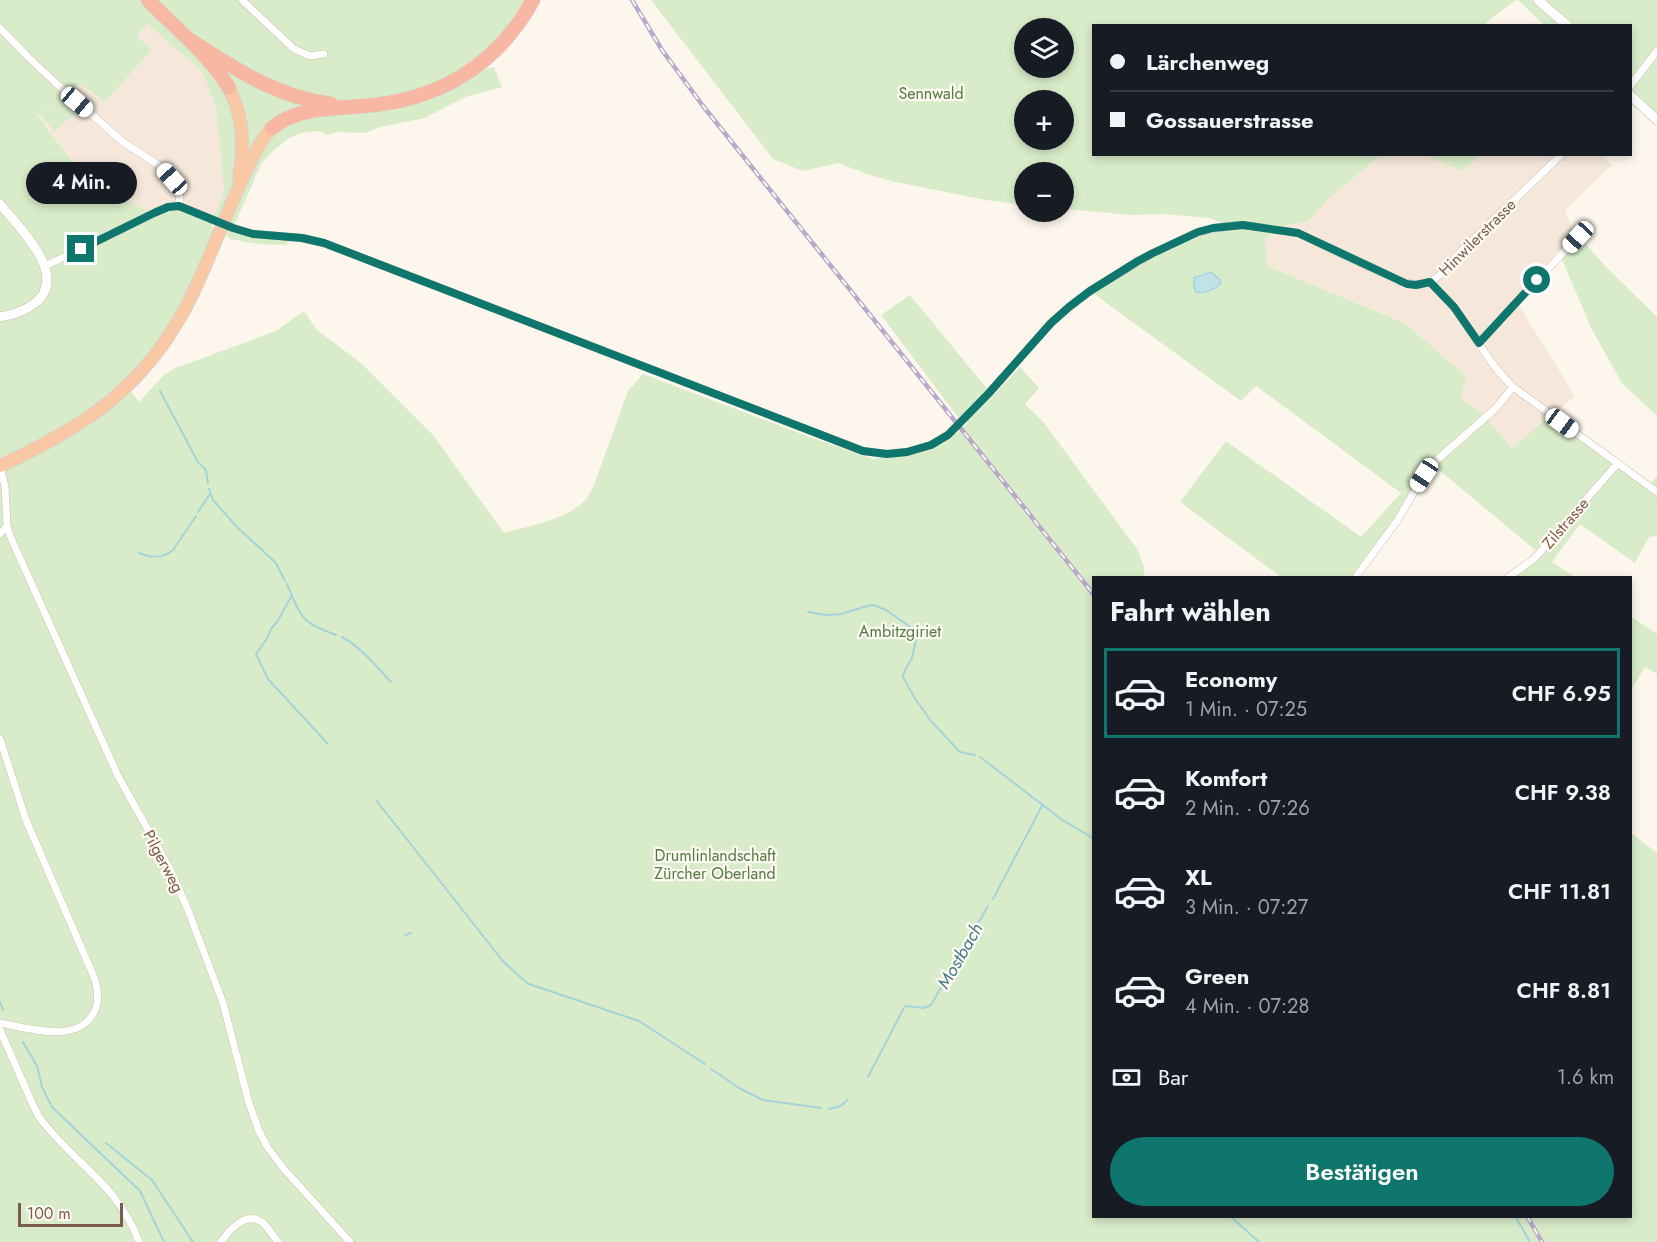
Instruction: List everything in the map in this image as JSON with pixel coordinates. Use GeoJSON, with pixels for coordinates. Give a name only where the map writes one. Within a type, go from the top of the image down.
{"type":"FeatureCollection","features":[{"type":"Feature","properties":{"kind":"highway"},"geometry":{"type":"LineString","coordinates":[[148,0],[190,39],[229,88],[240,117],[243,143],[241,166],[234,196]]}},
{"type":"Feature","properties":{"kind":"highway"},"geometry":{"type":"LineString","coordinates":[[1,466],[52,441],[86,420],[118,394],[147,365],[168,337],[186,307],[201,278],[234,196],[257,148],[272,128],[288,117],[302,112],[388,104],[441,88],[483,62],[500,46],[518,24],[533,0]]}},
{"type":"Feature","properties":{"kind":"highway"},"geometry":{"type":"LineString","coordinates":[[190,39],[241,73],[284,92],[327,104],[369,106]]}},
{"type":"Feature","properties":{"kind":"street"},"geometry":{"type":"LineString","coordinates":[[242,0],[294,49],[310,56],[324,54]]}},
{"type":"Feature","properties":{"kind":"street"},"geometry":{"type":"LineString","coordinates":[[1538,0],[1566,24]]}},
{"type":"Feature","properties":{"kind":"street"},"geometry":{"type":"LineString","coordinates":[[0,28],[77,102],[123,142],[164,170],[180,188],[179,206],[168,207],[154,213],[45,266]]}},
{"type":"Feature","properties":{"kind":"street"},"geometry":{"type":"LineString","coordinates":[[1632,83],[1657,51]]}},
{"type":"Feature","properties":{"kind":"street"},"geometry":{"type":"LineString","coordinates":[[1632,97],[1657,120]]}},
{"type":"Feature","properties":{"kind":"street","name":"Hinwilerstrasse"},"geometry":{"type":"LineString","coordinates":[[179,206],[253,234],[302,238],[324,243],[863,451],[887,454],[907,452],[931,445],[948,435],[990,392],[1051,323],[1069,307],[1090,291],[1153,253],[1206,230],[1243,225],[1298,233],[1407,284],[1430,282],[1440,275],[1459,253],[1560,156]]}},
{"type":"Feature","properties":{"kind":"street"},"geometry":{"type":"LineString","coordinates":[[0,204],[36,248],[45,266],[48,279],[45,292],[28,309],[0,317]]}},
{"type":"Feature","properties":{"kind":"street"},"geometry":{"type":"LineString","coordinates":[[1479,343],[1578,237]]}},
{"type":"Feature","properties":{"kind":"street"},"geometry":{"type":"LineString","coordinates":[[1430,282],[1454,307],[1503,377],[1513,387],[1657,492]]}},
{"type":"Feature","properties":{"kind":"street"},"geometry":{"type":"LineString","coordinates":[[1356,576],[1397,521],[1424,475],[1438,459],[1496,408],[1513,387]]}},
{"type":"Feature","properties":{"kind":"street","name":"Zilstrasse"},"geometry":{"type":"LineString","coordinates":[[1510,576],[1534,559],[1618,464]]}},
{"type":"Feature","properties":{"kind":"street","name":"Pilgerweg"},"geometry":{"type":"LineString","coordinates":[[1,466],[10,538],[118,776],[171,871],[189,910],[223,1003],[249,1103],[259,1131],[284,1170],[350,1242]]}},
{"type":"Feature","properties":{"kind":"street"},"geometry":{"type":"LineString","coordinates":[[0,534],[7,526]]}},
{"type":"Feature","properties":{"kind":"street"},"geometry":{"type":"LineString","coordinates":[[0,739],[26,820],[94,977],[98,996],[92,1016],[74,1030],[52,1032],[0,1023]]}},
{"type":"Feature","properties":{"kind":"street"},"geometry":{"type":"LineString","coordinates":[[0,1030],[39,1117],[112,1193],[130,1220],[139,1242]]}},
{"type":"Feature","properties":{"kind":"street"},"geometry":{"type":"LineString","coordinates":[[221,1242],[236,1225],[250,1219],[258,1220],[265,1225],[278,1242]]}},
{"type":"Feature","properties":{"kind":"shaded area"},"geometry":{"type":"Polygon","coordinates":[[[147,24],[201,70],[216,105],[224,192],[212,221],[154,213],[103,191],[85,179],[38,114],[82,84],[105,102],[152,50],[137,36],[147,24]]]}},
{"type":"Feature","properties":{"kind":"shaded area"},"geometry":{"type":"Polygon","coordinates":[[[1380,156],[1427,156],[1462,171],[1476,157],[1603,156],[1612,165],[1565,210],[1571,227],[1558,250],[1518,304],[1575,396],[1512,448],[1482,413],[1461,397],[1466,376],[1406,323],[1267,266],[1265,239],[1282,226],[1308,221],[1333,195],[1380,156]]]}},
{"type":"Feature","properties":{"kind":"green space","name":"Drumlinlandschaft Zürcher Oberland"},"geometry":{"type":"Polygon","coordinates":[[[0,0],[526,0],[504,32],[484,53],[456,75],[494,67],[502,87],[465,97],[425,118],[380,127],[365,133],[338,132],[328,135],[318,131],[302,133],[289,138],[274,150],[261,164],[233,228],[293,237],[286,245],[257,244],[230,239],[212,222],[213,233],[196,288],[127,386],[139,402],[163,376],[173,369],[276,331],[304,311],[317,330],[361,363],[433,435],[504,533],[560,516],[580,505],[587,498],[594,485],[628,391],[643,374],[873,459],[918,453],[945,443],[954,436],[953,431],[956,434],[968,423],[957,416],[881,315],[910,295],[993,396],[1020,367],[1039,388],[1025,404],[1044,423],[1137,549],[1144,567],[1144,576],[1092,576],[1092,1218],[1632,1218],[1632,834],[1657,853],[1657,1242],[0,1242],[0,0]],[[147,24],[137,36],[152,50],[105,102],[81,84],[38,115],[85,179],[103,191],[154,213],[179,206],[212,221],[224,192],[216,105],[201,70],[147,24]]]}},
{"type":"Feature","properties":{"kind":"green space","name":"Sennwald"},"geometry":{"type":"Polygon","coordinates":[[[651,0],[1516,0],[1484,24],[1092,24],[1092,156],[1380,156],[1333,195],[1308,221],[1282,226],[1265,239],[1267,266],[1405,323],[1466,376],[1461,398],[1482,413],[1512,448],[1551,415],[1649,485],[1657,476],[1657,536],[1649,537],[1635,563],[1580,524],[1552,562],[1573,576],[1514,576],[1541,555],[1433,465],[1357,576],[1280,576],[1180,502],[1226,441],[1361,537],[1401,493],[1256,386],[1241,401],[1090,291],[1198,232],[1227,225],[1210,218],[1074,210],[1074,162],[1014,162],[1014,204],[891,181],[838,163],[803,171],[773,159],[651,0]],[[1211,272],[1200,275],[1194,279],[1196,292],[1211,290],[1220,285],[1220,280],[1211,272]]]}},
{"type":"Feature","properties":{"kind":"green space"},"geometry":{"type":"Polygon","coordinates":[[[1518,0],[1657,0],[1657,124],[1632,105],[1632,24],[1543,24],[1518,0]]]}},
{"type":"Feature","properties":{"kind":"green space"},"geometry":{"type":"Polygon","coordinates":[[[65,97],[79,111],[54,131],[40,114],[65,97]]]}},
{"type":"Feature","properties":{"kind":"green space"},"geometry":{"type":"Polygon","coordinates":[[[1427,156],[1476,156],[1462,171],[1427,156]]]}},
{"type":"Feature","properties":{"kind":"green space"},"geometry":{"type":"Polygon","coordinates":[[[1571,227],[1605,266],[1657,317],[1657,416],[1622,383],[1591,328],[1558,250],[1571,227]]]}},
{"type":"Feature","properties":{"kind":"green space"},"geometry":{"type":"Polygon","coordinates":[[[1632,617],[1657,634],[1657,674],[1645,667],[1632,688],[1632,617]]]}},
{"type":"Feature","properties":{"kind":"water"},"geometry":{"type":"Polygon","coordinates":[[[1211,272],[1221,284],[1209,291],[1196,292],[1194,278],[1211,272]]]}},
{"type":"Feature","properties":{"kind":"waterway"},"geometry":{"type":"LineString","coordinates":[[160,391],[198,462],[206,470],[208,483]]}},
{"type":"Feature","properties":{"kind":"waterway"},"geometry":{"type":"LineString","coordinates":[[209,489],[213,500],[237,527],[276,563],[285,581]]}},
{"type":"Feature","properties":{"kind":"waterway"},"geometry":{"type":"LineString","coordinates":[[198,512],[210,494]]}},
{"type":"Feature","properties":{"kind":"waterway"},"geometry":{"type":"LineString","coordinates":[[139,553],[156,557],[169,553],[196,516]]}},
{"type":"Feature","properties":{"kind":"waterway"},"geometry":{"type":"LineString","coordinates":[[287,584],[304,617],[315,626],[336,635]]}},
{"type":"Feature","properties":{"kind":"waterway"},"geometry":{"type":"LineString","coordinates":[[292,595],[256,654],[268,679],[328,744]]}},
{"type":"Feature","properties":{"kind":"waterway","name":"Mostbach"},"geometry":{"type":"LineString","coordinates":[[808,612],[827,615],[841,614],[874,605],[886,610],[909,626],[916,640],[912,658],[903,677],[931,721],[960,752],[975,755]]}},
{"type":"Feature","properties":{"kind":"waterway"},"geometry":{"type":"LineString","coordinates":[[342,637],[362,651],[391,682]]}},
{"type":"Feature","properties":{"kind":"waterway","name":"Mostbach"},"geometry":{"type":"LineString","coordinates":[[980,757],[1061,819],[1092,838]]}},
{"type":"Feature","properties":{"kind":"waterway"},"geometry":{"type":"LineString","coordinates":[[376,800],[502,960],[521,978],[529,984],[639,1021],[705,1064]]}},
{"type":"Feature","properties":{"kind":"waterway","name":"Mostbach"},"geometry":{"type":"LineString","coordinates":[[993,899],[1043,804]]}},
{"type":"Feature","properties":{"kind":"waterway","name":"Mostbach"},"geometry":{"type":"LineString","coordinates":[[868,1077],[905,1006],[924,1008],[931,1005],[988,906]]}},
{"type":"Feature","properties":{"kind":"waterway"},"geometry":{"type":"LineString","coordinates":[[405,935],[411,933]]}},
{"type":"Feature","properties":{"kind":"waterway"},"geometry":{"type":"LineString","coordinates":[[0,1002],[3,1010]]}},
{"type":"Feature","properties":{"kind":"waterway"},"geometry":{"type":"LineString","coordinates":[[23,1042],[37,1066],[42,1087],[52,1107],[140,1191],[164,1242]]}},
{"type":"Feature","properties":{"kind":"waterway"},"geometry":{"type":"LineString","coordinates":[[711,1069],[739,1088],[763,1100],[821,1108]]}},
{"type":"Feature","properties":{"kind":"waterway"},"geometry":{"type":"LineString","coordinates":[[829,1109],[841,1106],[847,1100]]}},
{"type":"Feature","properties":{"kind":"waterway"},"geometry":{"type":"LineString","coordinates":[[106,1143],[152,1180],[193,1242]]}},
{"type":"Feature","properties":{"kind":"waterway"},"geometry":{"type":"LineString","coordinates":[[1232,1218],[1259,1242]]}},
{"type":"Feature","properties":{"kind":"waterway","name":"Mostbach"},"geometry":{"type":"LineString","coordinates":[[1516,1218],[1530,1242]]}},
{"type":"Feature","properties":{"kind":"railway"},"geometry":{"type":"LineString","coordinates":[[632,0],[662,50],[703,106],[1092,592]]}},
{"type":"Feature","properties":{"kind":"railway"},"geometry":{"type":"LineString","coordinates":[[1528,1218],[1542,1242]]}},
{"type":"Feature","properties":{"kind":"route"},"geometry":{"type":"LineString","coordinates":[[81,249],[154,213],[168,207],[179,206],[253,234],[314,240],[863,451],[887,454],[907,452],[931,445],[948,435],[1051,323],[1069,307],[1110,278],[1153,253],[1198,232],[1243,225],[1298,233],[1407,284],[1430,282],[1454,307],[1479,343],[1537,280]]}},
{"type":"Feature","properties":{"kind":"park label","name":"Ambitzgiriet"},"geometry":{"type":"Point","coordinates":[900,631]}}]}
